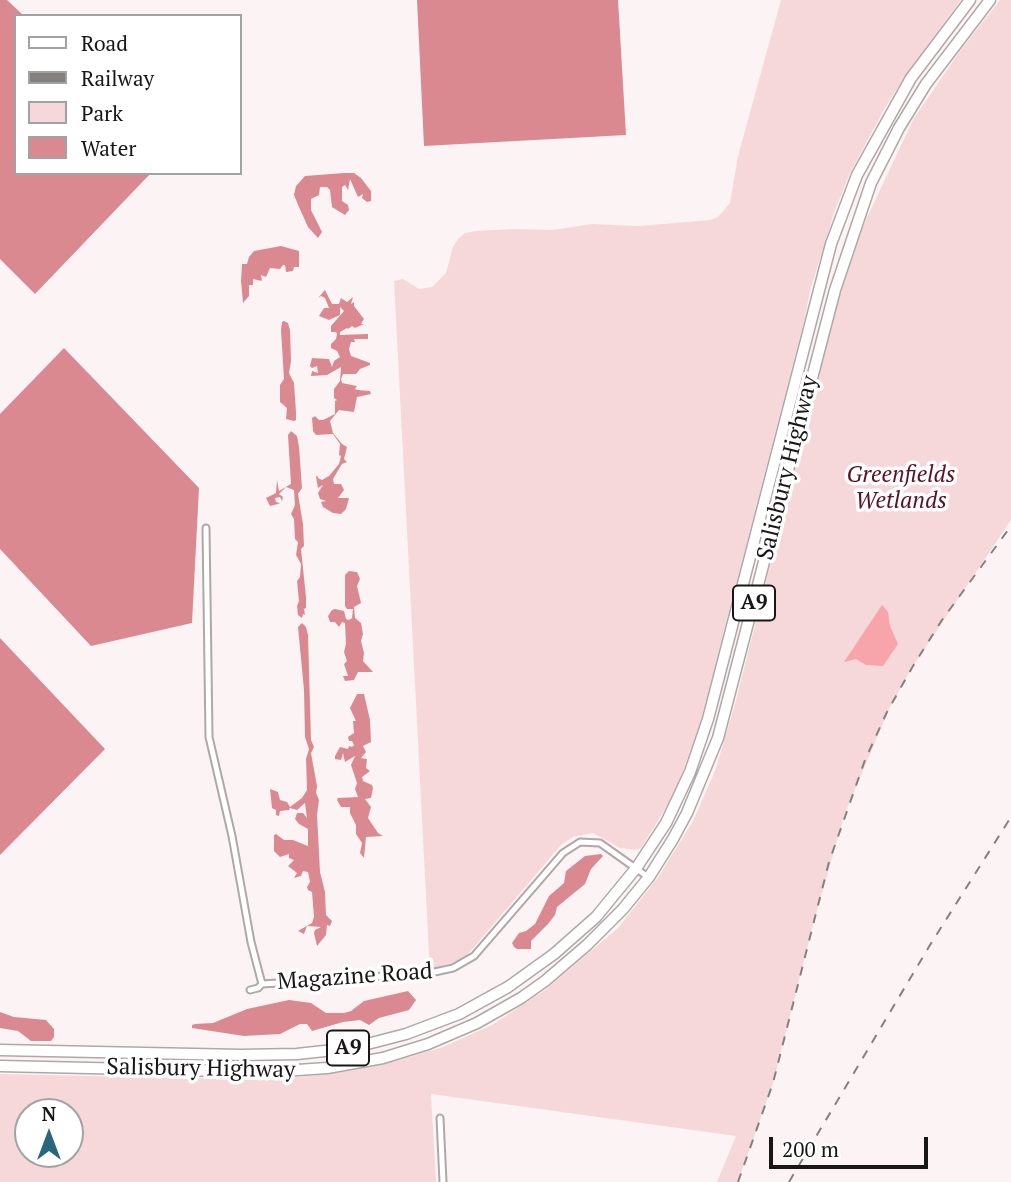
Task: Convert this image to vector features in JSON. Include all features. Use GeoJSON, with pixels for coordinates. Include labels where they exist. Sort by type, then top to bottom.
{"type":"FeatureCollection","features":[{"type":"Feature","properties":{"kind":"highway","name":"Salisbury Highway"},"geometry":{"type":"LineString","coordinates":[[0,1050],[227,1055],[297,1054],[352,1048],[406,1034],[459,1014],[530,973],[596,917],[636,869],[666,823],[690,772],[708,719],[831,244],[856,175],[911,78],[970,0]]}},
{"type":"Feature","properties":{"kind":"highway","name":"Salisbury Highway"},"geometry":{"type":"LineString","coordinates":[[0,1066],[268,1072],[327,1068],[383,1058],[477,1023],[521,998],[587,945],[623,909],[649,877],[687,813],[718,738],[835,290],[860,211],[899,128],[951,50],[990,0]]}},
{"type":"Feature","properties":{"kind":"street"},"geometry":{"type":"LineString","coordinates":[[206,527],[209,737],[232,836],[251,943],[262,984]]}},
{"type":"Feature","properties":{"kind":"street","name":"Magazine Road"},"geometry":{"type":"LineString","coordinates":[[250,990],[262,984],[430,974],[453,968],[474,956],[563,853],[576,843],[600,843],[649,877]]}},
{"type":"Feature","properties":{"kind":"street"},"geometry":{"type":"LineString","coordinates":[[440,1118],[443,1182]]}},
{"type":"Feature","properties":{"kind":"green space"},"geometry":{"type":"Polygon","coordinates":[[[781,0],[961,0],[886,106],[850,173],[834,213],[810,291],[701,720],[677,788],[641,848],[620,848],[593,833],[573,837],[561,845],[463,960],[444,965],[430,973],[394,281],[403,279],[419,289],[432,287],[446,273],[453,247],[465,233],[515,229],[552,230],[592,224],[639,226],[718,217],[730,203],[738,156],[781,0]]]}},
{"type":"Feature","properties":{"kind":"green space","name":"Greenfields Wetlands"},"geometry":{"type":"Polygon","coordinates":[[[1000,0],[1011,0],[1011,520],[913,666],[890,707],[845,813],[814,921],[773,1083],[738,1182],[717,1182],[736,1136],[431,1094],[436,1182],[0,1182],[0,1074],[270,1080],[385,1064],[443,1047],[492,1025],[545,990],[618,928],[659,876],[693,821],[715,771],[735,704],[829,333],[855,243],[914,118],[960,51],[1000,0]]]}},
{"type":"Feature","properties":{"kind":"shaded area"},"geometry":{"type":"Polygon","coordinates":[[[882,605],[888,612],[890,626],[898,644],[883,666],[866,665],[856,659],[844,662],[882,605]]]}},
{"type":"Feature","properties":{"kind":"water"},"geometry":{"type":"Polygon","coordinates":[[[0,0],[7,0],[22,14],[14,14],[14,175],[149,175],[35,294],[0,259],[0,0]]]}},
{"type":"Feature","properties":{"kind":"water"},"geometry":{"type":"Polygon","coordinates":[[[417,0],[618,0],[626,135],[424,146],[417,0]]]}},
{"type":"Feature","properties":{"kind":"water"},"geometry":{"type":"Polygon","coordinates":[[[354,173],[361,178],[371,191],[371,201],[367,202],[362,198],[363,194],[358,197],[350,179],[348,190],[345,185],[342,187],[342,201],[348,205],[349,210],[345,215],[332,207],[330,190],[320,187],[319,195],[311,199],[311,210],[322,232],[318,238],[308,227],[299,207],[294,195],[296,186],[305,176],[354,173]]]}},
{"type":"Feature","properties":{"kind":"water"},"geometry":{"type":"Polygon","coordinates":[[[281,246],[299,251],[299,267],[286,272],[285,265],[280,269],[270,268],[266,277],[261,275],[262,281],[253,279],[253,285],[249,285],[249,296],[243,303],[242,264],[247,264],[254,251],[281,246]]]}},
{"type":"Feature","properties":{"kind":"water"},"geometry":{"type":"Polygon","coordinates":[[[325,290],[332,304],[339,304],[341,298],[347,302],[353,297],[351,304],[354,302],[364,319],[361,324],[364,324],[347,328],[340,332],[340,335],[368,334],[368,339],[354,339],[355,342],[351,342],[349,349],[351,356],[370,365],[356,374],[343,374],[341,379],[342,383],[357,386],[355,389],[370,391],[371,394],[357,397],[354,412],[339,410],[330,421],[333,433],[347,447],[344,459],[347,462],[342,464],[333,479],[334,484],[341,484],[344,490],[338,498],[349,498],[346,509],[341,514],[323,507],[321,502],[326,501],[320,499],[318,493],[323,485],[318,488],[316,477],[317,475],[322,480],[329,476],[339,464],[341,456],[340,444],[333,434],[316,435],[313,431],[312,418],[315,416],[323,420],[335,414],[337,400],[334,398],[334,389],[340,381],[341,367],[327,375],[311,376],[312,371],[318,373],[317,366],[310,366],[312,358],[329,359],[332,367],[334,361],[340,357],[337,351],[331,348],[337,334],[331,332],[331,326],[344,311],[340,307],[340,315],[329,320],[319,316],[324,308],[329,308],[325,298],[318,298],[325,290]]]}},
{"type":"Feature","properties":{"kind":"water"},"geometry":{"type":"Polygon","coordinates":[[[284,321],[288,323],[290,330],[289,373],[294,383],[294,421],[286,419],[287,408],[280,402],[280,385],[284,379],[281,330],[284,321]]]}},
{"type":"Feature","properties":{"kind":"water"},"geometry":{"type":"Polygon","coordinates":[[[64,348],[199,488],[192,623],[91,646],[0,549],[0,414],[64,348]]]}},
{"type":"Feature","properties":{"kind":"water"},"geometry":{"type":"Polygon","coordinates":[[[291,431],[297,436],[302,488],[298,494],[303,524],[304,546],[301,549],[306,608],[302,618],[298,615],[297,606],[297,581],[301,564],[296,555],[298,542],[295,539],[294,519],[291,514],[295,505],[294,490],[286,487],[279,494],[283,497],[282,501],[280,497],[275,498],[276,502],[280,503],[278,504],[270,506],[266,498],[276,493],[277,480],[279,491],[291,484],[288,435],[291,431]]]}},
{"type":"Feature","properties":{"kind":"water"},"geometry":{"type":"Polygon","coordinates":[[[349,571],[357,572],[360,579],[357,586],[361,603],[354,607],[355,618],[361,623],[363,661],[373,672],[358,672],[354,680],[345,681],[343,676],[348,676],[344,664],[347,661],[344,652],[345,623],[342,622],[339,627],[335,622],[330,622],[328,616],[335,609],[344,611],[346,619],[352,618],[353,609],[347,609],[345,606],[345,575],[349,571]]]}},
{"type":"Feature","properties":{"kind":"water"},"geometry":{"type":"Polygon","coordinates":[[[302,623],[308,635],[311,740],[314,747],[311,753],[319,800],[317,815],[320,872],[325,892],[326,915],[332,921],[330,926],[327,925],[326,935],[317,946],[314,933],[321,927],[307,926],[304,934],[298,931],[312,923],[314,917],[312,892],[307,887],[310,882],[308,872],[303,871],[301,876],[294,878],[297,873],[288,866],[294,860],[289,858],[289,854],[280,857],[274,851],[276,834],[284,840],[293,840],[308,846],[308,829],[295,819],[297,813],[303,813],[307,818],[305,803],[297,810],[290,808],[280,811],[279,816],[276,815],[276,810],[272,808],[270,789],[278,792],[280,800],[287,802],[290,807],[302,798],[307,790],[306,759],[309,749],[305,737],[298,627],[302,623]]]}},
{"type":"Feature","properties":{"kind":"water"},"geometry":{"type":"Polygon","coordinates":[[[0,638],[105,749],[0,855],[0,638]]]}},
{"type":"Feature","properties":{"kind":"water"},"geometry":{"type":"Polygon","coordinates":[[[357,694],[364,694],[370,720],[371,742],[363,746],[366,752],[361,758],[367,759],[366,768],[370,771],[362,777],[363,781],[373,788],[371,798],[365,799],[371,807],[368,818],[383,836],[366,837],[364,858],[360,853],[362,843],[356,834],[350,807],[341,807],[337,800],[358,797],[351,765],[355,756],[345,762],[343,753],[341,760],[335,759],[340,747],[348,749],[354,745],[348,737],[354,733],[353,721],[356,721],[350,708],[357,694]]]}},
{"type":"Feature","properties":{"kind":"water"},"geometry":{"type":"Polygon","coordinates":[[[585,856],[603,856],[591,869],[585,884],[557,907],[555,915],[531,941],[531,949],[514,947],[512,943],[519,933],[535,924],[549,896],[564,883],[566,871],[585,856]]]}},
{"type":"Feature","properties":{"kind":"water"},"geometry":{"type":"Polygon","coordinates":[[[408,991],[416,1000],[409,1010],[379,1018],[369,1025],[360,1020],[312,1031],[307,1024],[300,1024],[280,1034],[244,1036],[192,1028],[195,1024],[213,1023],[247,1009],[289,1000],[311,1003],[326,1013],[344,1013],[364,1001],[408,991]]]}},
{"type":"Feature","properties":{"kind":"water"},"geometry":{"type":"Polygon","coordinates":[[[0,1012],[14,1017],[46,1020],[54,1029],[54,1037],[51,1041],[31,1041],[18,1031],[0,1028],[0,1012]]]}},
{"type":"Feature","properties":{"kind":"railway"},"geometry":{"type":"LineString","coordinates":[[738,1182],[773,1083],[829,862],[865,760],[887,712],[913,666],[942,620],[1011,526]]}},
{"type":"Feature","properties":{"kind":"railway"},"geometry":{"type":"LineString","coordinates":[[789,1182],[930,945],[1011,817]]}}]}
